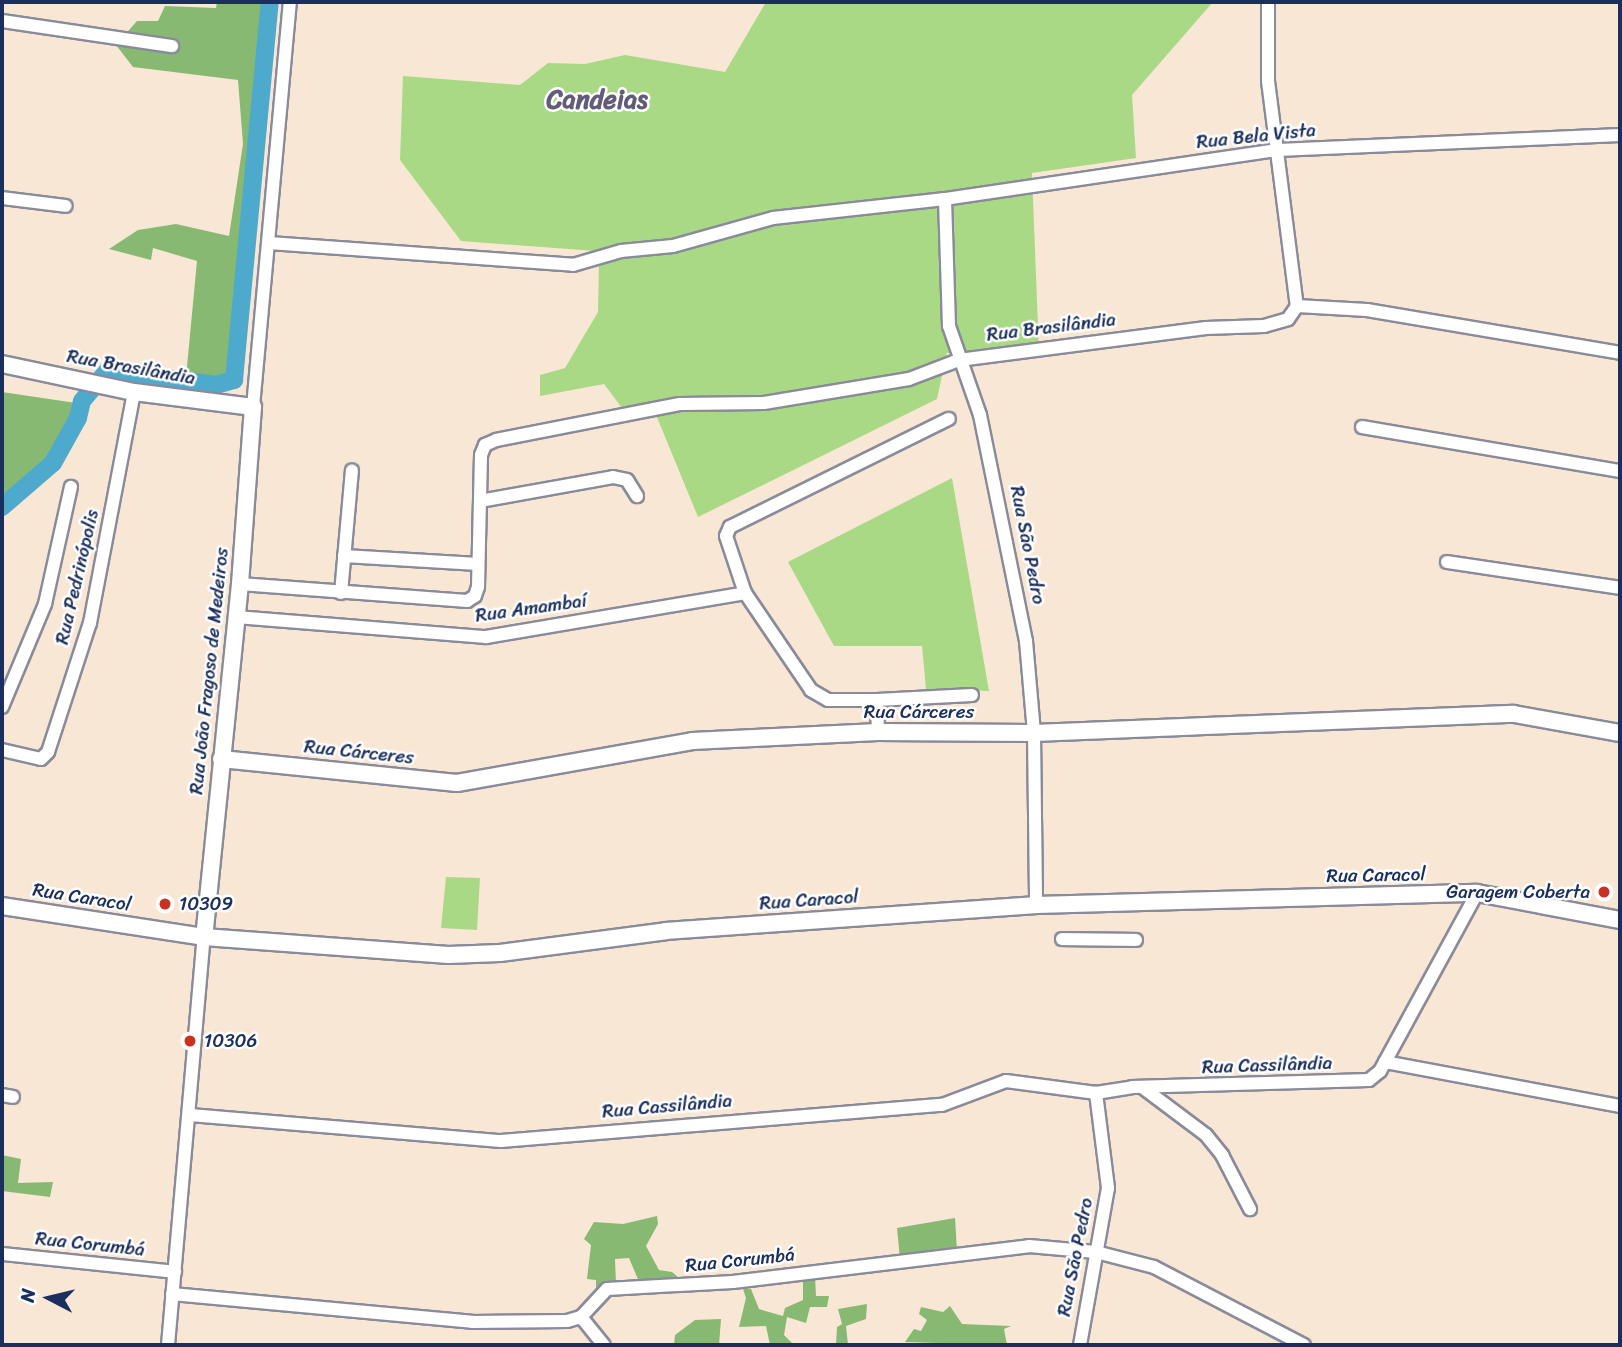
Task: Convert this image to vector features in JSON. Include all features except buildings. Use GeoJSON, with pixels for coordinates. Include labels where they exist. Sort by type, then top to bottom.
{"type":"FeatureCollection","features":[{"type":"Feature","properties":{"kind":"street","name":"Rua João Fragoso de Medeiros"},"geometry":{"type":"LineString","coordinates":[[167,1345],[221,759],[240,584],[290,2]]}},
{"type":"Feature","properties":{"kind":"street"},"geometry":{"type":"LineString","coordinates":[[1268,2],[1266,47],[1297,306],[1367,310],[1620,353]]}},
{"type":"Feature","properties":{"kind":"street"},"geometry":{"type":"LineString","coordinates":[[2,21],[172,46]]}},
{"type":"Feature","properties":{"kind":"street","name":"Rua Bela Vista"},"geometry":{"type":"LineString","coordinates":[[269,243],[573,265],[621,251],[673,246],[774,218],[898,202],[945,199],[1278,150],[1620,135]]}},
{"type":"Feature","properties":{"kind":"street"},"geometry":{"type":"LineString","coordinates":[[2,198],[66,206]]}},
{"type":"Feature","properties":{"kind":"street","name":"Rua São Pedro"},"geometry":{"type":"LineString","coordinates":[[945,199],[949,326],[980,415],[999,491],[1027,641],[1034,733],[1036,905]]}},
{"type":"Feature","properties":{"kind":"street","name":"Rua Brasilândia"},"geometry":{"type":"LineString","coordinates":[[480,501],[485,445],[680,404],[764,404],[909,379],[960,360],[1206,328],[1264,326],[1288,319],[1297,306]]}},
{"type":"Feature","properties":{"kind":"street","name":"Rua Brasilândia"},"geometry":{"type":"LineString","coordinates":[[2,364],[134,392],[254,407]]}},
{"type":"Feature","properties":{"kind":"street","name":"Rua Pedrinópolis"},"geometry":{"type":"LineString","coordinates":[[2,750],[37,759],[48,752],[90,624],[134,392]]}},
{"type":"Feature","properties":{"kind":"street"},"geometry":{"type":"LineString","coordinates":[[949,419],[736,524],[726,536],[727,546],[745,593],[811,690],[828,699],[877,700],[972,695]]}},
{"type":"Feature","properties":{"kind":"street"},"geometry":{"type":"LineString","coordinates":[[1362,427],[1620,471]]}},
{"type":"Feature","properties":{"kind":"street"},"geometry":{"type":"LineString","coordinates":[[341,593],[352,470]]}},
{"type":"Feature","properties":{"kind":"street"},"geometry":{"type":"LineString","coordinates":[[240,584],[467,601],[475,596],[480,501],[613,477],[627,480],[636,496]]}},
{"type":"Feature","properties":{"kind":"street"},"geometry":{"type":"LineString","coordinates":[[2,707],[45,604],[71,487]]}},
{"type":"Feature","properties":{"kind":"street"},"geometry":{"type":"LineString","coordinates":[[344,556],[478,564]]}},
{"type":"Feature","properties":{"kind":"street"},"geometry":{"type":"LineString","coordinates":[[1447,562],[1620,588]]}},
{"type":"Feature","properties":{"kind":"street","name":"Rua Amambaí"},"geometry":{"type":"LineString","coordinates":[[236,617],[486,637],[745,593]]}},
{"type":"Feature","properties":{"kind":"street"},"geometry":{"type":"LineString","coordinates":[[877,700],[878,732]]}},
{"type":"Feature","properties":{"kind":"street","name":"Rua Cárceres"},"geometry":{"type":"LineString","coordinates":[[221,759],[457,783],[692,741],[878,732],[1034,733],[1514,714],[1620,733]]}},
{"type":"Feature","properties":{"kind":"street","name":"Rua Caracol"},"geometry":{"type":"LineString","coordinates":[[2,906],[204,937],[448,955],[500,953],[666,931],[1036,905],[1477,893],[1620,920]]}},
{"type":"Feature","properties":{"kind":"street","name":"Rua Cassilândia"},"geometry":{"type":"LineString","coordinates":[[190,1115],[501,1141],[942,1105],[1006,1082],[1096,1093],[1142,1087],[1362,1081],[1375,1077],[1385,1062],[1477,893]]}},
{"type":"Feature","properties":{"kind":"street"},"geometry":{"type":"LineString","coordinates":[[1062,939],[1136,940]]}},
{"type":"Feature","properties":{"kind":"street"},"geometry":{"type":"LineString","coordinates":[[1385,1062],[1620,1106]]}},
{"type":"Feature","properties":{"kind":"street"},"geometry":{"type":"LineString","coordinates":[[1142,1087],[1206,1135],[1222,1155],[1250,1209]]}},
{"type":"Feature","properties":{"kind":"street","name":"Rua São Pedro"},"geometry":{"type":"LineString","coordinates":[[1080,1345],[1108,1188],[1096,1093]]}},
{"type":"Feature","properties":{"kind":"street","name":"Rua Corumbá"},"geometry":{"type":"LineString","coordinates":[[581,1317],[599,1294],[615,1288],[733,1282],[1010,1247],[1096,1252],[1154,1267],[1304,1345]]}},
{"type":"Feature","properties":{"kind":"street","name":"Rua Corumbá"},"geometry":{"type":"LineString","coordinates":[[2,1254],[174,1272]]}},
{"type":"Feature","properties":{"kind":"street"},"geometry":{"type":"LineString","coordinates":[[172,1294],[472,1322],[533,1323],[581,1317],[604,1345]]}},
{"type":"Feature","properties":{"kind":"green space"},"geometry":{"type":"Polygon","coordinates":[[[217,2],[271,2],[237,379],[216,385],[186,377],[197,261],[153,248],[151,260],[109,249],[138,230],[176,224],[229,236],[243,144],[238,80],[133,67],[116,45],[137,21],[158,21],[165,6],[216,8],[217,2]]]}},
{"type":"Feature","properties":{"kind":"green space"},"geometry":{"type":"Polygon","coordinates":[[[766,2],[1213,2],[1132,95],[1136,158],[1032,173],[1039,352],[947,353],[937,399],[698,517],[654,410],[625,412],[604,384],[540,396],[540,375],[565,368],[598,312],[599,261],[609,252],[461,241],[400,160],[403,76],[520,85],[548,63],[585,64],[625,55],[725,72],[766,2]]]}},
{"type":"Feature","properties":{"kind":"green space"},"geometry":{"type":"Polygon","coordinates":[[[2,392],[76,403],[64,445],[43,472],[2,507],[2,392]]]}},
{"type":"Feature","properties":{"kind":"green space"},"geometry":{"type":"Polygon","coordinates":[[[952,478],[989,691],[926,689],[922,646],[834,646],[788,562],[952,478]]]}},
{"type":"Feature","properties":{"kind":"green space"},"geometry":{"type":"Polygon","coordinates":[[[446,877],[480,878],[477,930],[441,928],[446,877]]]}},
{"type":"Feature","properties":{"kind":"green space"},"geometry":{"type":"Polygon","coordinates":[[[2,1155],[21,1159],[18,1183],[53,1182],[50,1197],[2,1191],[2,1155]]]}},
{"type":"Feature","properties":{"kind":"green space"},"geometry":{"type":"Polygon","coordinates":[[[657,1216],[658,1224],[646,1246],[659,1270],[672,1272],[685,1283],[640,1284],[629,1258],[615,1259],[616,1284],[596,1288],[596,1280],[587,1279],[591,1245],[584,1239],[594,1222],[623,1224],[657,1216]]]}},
{"type":"Feature","properties":{"kind":"green space"},"geometry":{"type":"Polygon","coordinates":[[[955,1218],[957,1251],[900,1259],[897,1228],[955,1218]]]}},
{"type":"Feature","properties":{"kind":"green space"},"geometry":{"type":"Polygon","coordinates":[[[815,1276],[816,1296],[829,1296],[827,1307],[810,1307],[806,1323],[787,1317],[784,1335],[794,1345],[770,1345],[766,1326],[739,1327],[746,1298],[743,1289],[751,1289],[759,1309],[783,1316],[785,1308],[803,1300],[803,1277],[815,1276]]]}},
{"type":"Feature","properties":{"kind":"green space"},"geometry":{"type":"Polygon","coordinates":[[[867,1304],[866,1319],[846,1326],[848,1345],[836,1345],[837,1327],[842,1324],[838,1309],[867,1304]]]}},
{"type":"Feature","properties":{"kind":"green space"},"geometry":{"type":"Polygon","coordinates":[[[950,1306],[962,1324],[1011,1326],[1004,1329],[1007,1345],[905,1342],[914,1329],[921,1331],[927,1320],[919,1314],[921,1307],[943,1312],[950,1306]]]}},
{"type":"Feature","properties":{"kind":"green space"},"geometry":{"type":"Polygon","coordinates":[[[721,1319],[719,1345],[674,1345],[675,1335],[695,1320],[721,1319]]]}},
{"type":"Feature","properties":{"kind":"waterway"},"geometry":{"type":"LineString","coordinates":[[2,507],[53,463],[78,418],[82,401],[108,370],[216,385],[234,380],[270,2]]}},
{"type":"Feature","properties":{"kind":"place","name":"Garagem Coberta"},"geometry":{"type":"Point","coordinates":[1604,892]}},
{"type":"Feature","properties":{"kind":"place","name":"10309"},"geometry":{"type":"Point","coordinates":[165,904]}},
{"type":"Feature","properties":{"kind":"place","name":"10306"},"geometry":{"type":"Point","coordinates":[190,1041]}},
{"type":"Feature","properties":{"kind":"district","name":"Candeias"},"geometry":{"type":"Point","coordinates":[597,100]}}]}
